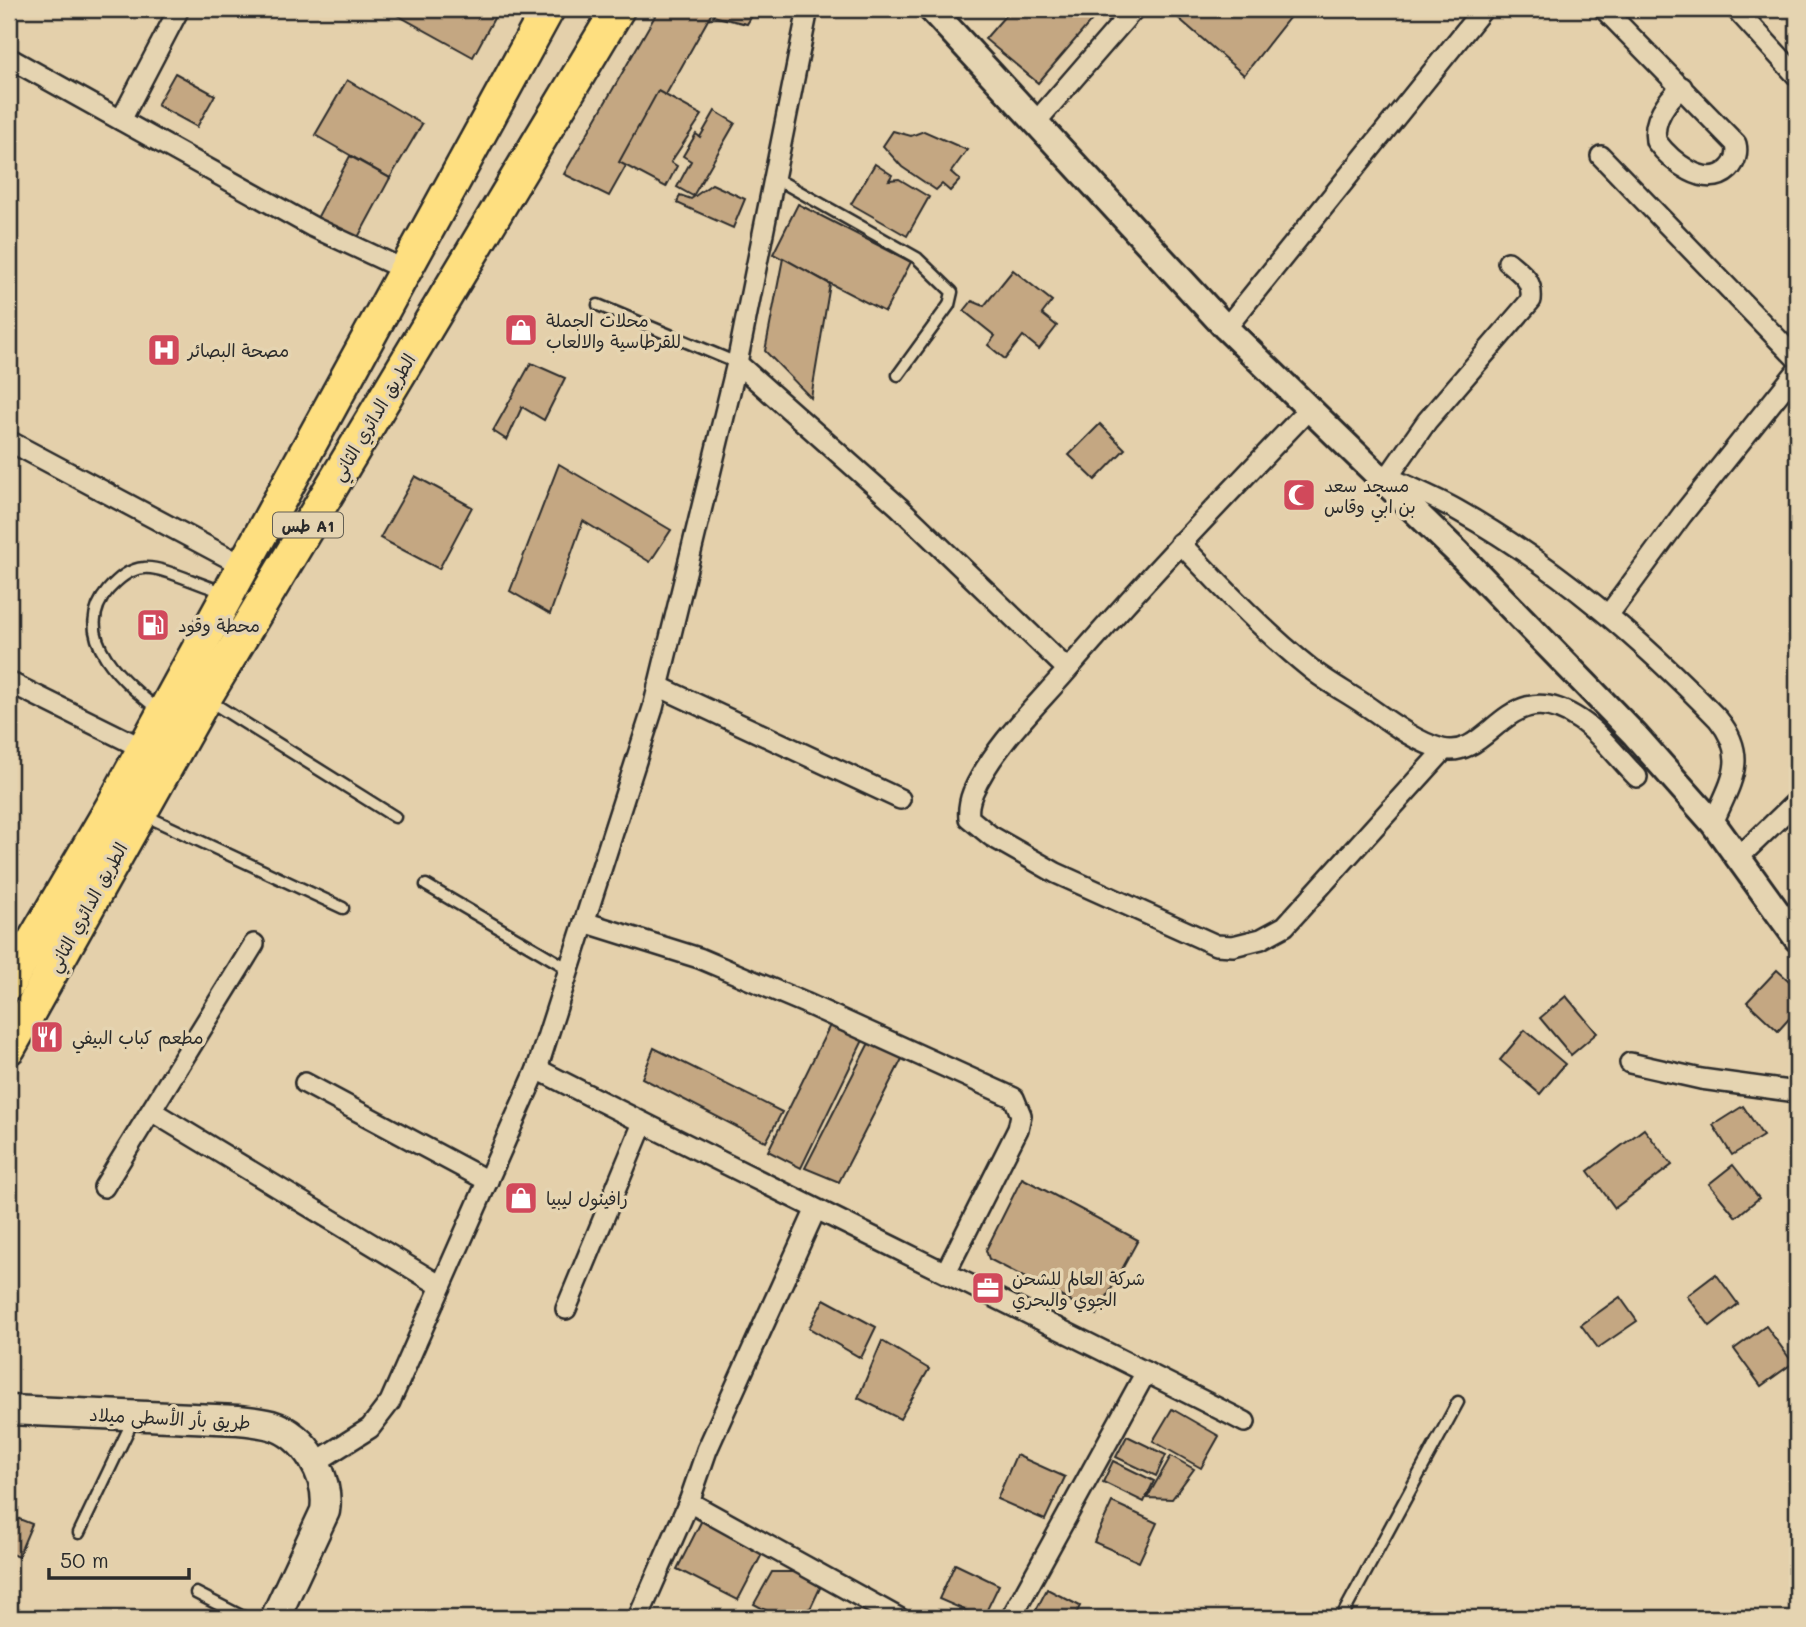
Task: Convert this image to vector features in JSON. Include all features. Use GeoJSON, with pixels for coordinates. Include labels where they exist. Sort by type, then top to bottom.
{"type":"FeatureCollection","features":[{"type":"Feature","properties":{"kind":"highway","name":"الطريق الدائري الثاني"},"geometry":{"type":"LineString","coordinates":[[9,982],[237,580],[548,9]]}},
{"type":"Feature","properties":{"kind":"highway"},"geometry":{"type":"LineString","coordinates":[[295,548],[317,496],[391,366],[602,9]]}},
{"type":"Feature","properties":{"kind":"highway","name":"الطريق الدائري الثاني"},"geometry":{"type":"LineString","coordinates":[[9,1048],[205,698],[618,9]]}},
{"type":"Feature","properties":{"kind":"main road","name":"طريق بأر الأسطى ميلاد"},"geometry":{"type":"LineString","coordinates":[[9,1410],[136,1414],[238,1420],[274,1425],[296,1441],[316,1462]]}},
{"type":"Feature","properties":{"kind":"main road"},"geometry":{"type":"LineString","coordinates":[[275,1618],[325,1511],[324,1481],[316,1462]]}},
{"type":"Feature","properties":{"kind":"street"},"geometry":{"type":"LineString","coordinates":[[121,120],[179,9]]}},
{"type":"Feature","properties":{"kind":"street"},"geometry":{"type":"LineString","coordinates":[[316,1462],[370,1428],[381,1415],[537,1069],[658,686],[737,363],[808,9]]}},
{"type":"Feature","properties":{"kind":"street"},"geometry":{"type":"LineString","coordinates":[[931,9],[1226,328],[1551,646],[1713,823],[1797,939]]}},
{"type":"Feature","properties":{"kind":"street"},"geometry":{"type":"LineString","coordinates":[[1035,123],[1133,9]]}},
{"type":"Feature","properties":{"kind":"street"},"geometry":{"type":"LineString","coordinates":[[1226,328],[1483,9]]}},
{"type":"Feature","properties":{"kind":"street"},"geometry":{"type":"LineString","coordinates":[[1604,9],[1682,87],[1736,144],[1736,158],[1732,167],[1714,177],[1694,174],[1656,141],[1658,118],[1682,87]]}},
{"type":"Feature","properties":{"kind":"street"},"geometry":{"type":"LineString","coordinates":[[1735,9],[1797,76]]}},
{"type":"Feature","properties":{"kind":"street"},"geometry":{"type":"LineString","coordinates":[[9,58],[313,227],[405,270]]}},
{"type":"Feature","properties":{"kind":"street"},"geometry":{"type":"LineString","coordinates":[[1601,156],[1797,359]]}},
{"type":"Feature","properties":{"kind":"street"},"geometry":{"type":"LineString","coordinates":[[1388,477],[1427,421],[1531,300],[1532,288],[1528,279],[1508,262]]}},
{"type":"Feature","properties":{"kind":"street"},"geometry":{"type":"LineString","coordinates":[[737,363],[899,507],[1067,669]]}},
{"type":"Feature","properties":{"kind":"street"},"geometry":{"type":"LineString","coordinates":[[1609,614],[1682,515],[1797,370]]}},
{"type":"Feature","properties":{"kind":"street"},"geometry":{"type":"LineString","coordinates":[[1308,410],[1180,543],[1067,669],[997,754],[974,790],[967,806],[969,818],[991,836],[1056,873],[1216,945],[1233,946],[1261,939],[1285,926],[1444,750]]}},
{"type":"Feature","properties":{"kind":"street"},"geometry":{"type":"LineString","coordinates":[[9,441],[237,580]]}},
{"type":"Feature","properties":{"kind":"street"},"geometry":{"type":"LineString","coordinates":[[1364,465],[1425,493],[1479,523],[1609,614],[1694,695],[1732,737],[1736,751],[1734,772],[1713,823]]}},
{"type":"Feature","properties":{"kind":"street"},"geometry":{"type":"LineString","coordinates":[[1180,543],[1252,618],[1311,669],[1388,721],[1444,750],[1453,751],[1468,746],[1517,709],[1533,706],[1563,712],[1581,720],[1637,777]]}},
{"type":"Feature","properties":{"kind":"street"},"geometry":{"type":"LineString","coordinates":[[9,682],[142,748]]}},
{"type":"Feature","properties":{"kind":"street"},"geometry":{"type":"LineString","coordinates":[[658,686],[900,799]]}},
{"type":"Feature","properties":{"kind":"street"},"geometry":{"type":"LineString","coordinates":[[1738,858],[1797,801]]}},
{"type":"Feature","properties":{"kind":"street"},"geometry":{"type":"LineString","coordinates":[[583,922],[699,958],[1014,1098],[1021,1115],[1018,1129],[946,1272]]}},
{"type":"Feature","properties":{"kind":"street"},"geometry":{"type":"LineString","coordinates":[[104,1187],[153,1112],[254,944]]}},
{"type":"Feature","properties":{"kind":"street"},"geometry":{"type":"LineString","coordinates":[[1630,1063],[1701,1079],[1797,1092]]}},
{"type":"Feature","properties":{"kind":"street"},"geometry":{"type":"LineString","coordinates":[[537,1069],[815,1211],[946,1272],[1245,1422]]}},
{"type":"Feature","properties":{"kind":"street"},"geometry":{"type":"LineString","coordinates":[[305,1083],[488,1181]]}},
{"type":"Feature","properties":{"kind":"street"},"geometry":{"type":"LineString","coordinates":[[153,1112],[441,1286]]}},
{"type":"Feature","properties":{"kind":"street"},"geometry":{"type":"LineString","coordinates":[[566,1309],[643,1123]]}},
{"type":"Feature","properties":{"kind":"street"},"geometry":{"type":"LineString","coordinates":[[638,1618],[689,1502],[707,1450],[815,1211]]}},
{"type":"Feature","properties":{"kind":"street"},"geometry":{"type":"LineString","coordinates":[[1011,1618],[1146,1372]]}},
{"type":"Feature","properties":{"kind":"street"},"geometry":{"type":"LineString","coordinates":[[689,1502],[899,1618]]}},
{"type":"Feature","properties":{"kind":"lane"},"geometry":{"type":"LineString","coordinates":[[775,178],[917,258],[952,292],[949,305],[898,375]]}},
{"type":"Feature","properties":{"kind":"lane"},"geometry":{"type":"LineString","coordinates":[[598,305],[737,363]]}},
{"type":"Feature","properties":{"kind":"lane"},"geometry":{"type":"LineString","coordinates":[[162,712],[129,686],[96,640],[97,614],[105,594],[123,575],[147,567],[237,580]]}},
{"type":"Feature","properties":{"kind":"lane"},"geometry":{"type":"LineString","coordinates":[[205,698],[395,817]]}},
{"type":"Feature","properties":{"kind":"lane"},"geometry":{"type":"LineString","coordinates":[[140,813],[343,908]]}},
{"type":"Feature","properties":{"kind":"lane"},"geometry":{"type":"LineString","coordinates":[[426,885],[569,969]]}},
{"type":"Feature","properties":{"kind":"lane"},"geometry":{"type":"LineString","coordinates":[[1342,1618],[1458,1402]]}},
{"type":"Feature","properties":{"kind":"lane"},"geometry":{"type":"LineString","coordinates":[[79,1533],[136,1414]]}},
{"type":"Feature","properties":{"kind":"lane"},"geometry":{"type":"LineString","coordinates":[[196,1593],[245,1618]]}},
{"type":"Feature","properties":{"kind":"building"},"geometry":{"type":"Polygon","coordinates":[[[499,9],[473,57],[390,11],[499,9]]]}},
{"type":"Feature","properties":{"kind":"building"},"geometry":{"type":"Polygon","coordinates":[[[659,9],[714,9],[609,196],[564,174],[659,9]]]}},
{"type":"Feature","properties":{"kind":"building"},"geometry":{"type":"Polygon","coordinates":[[[717,9],[756,9],[747,24],[713,16],[717,9]]]}},
{"type":"Feature","properties":{"kind":"building"},"geometry":{"type":"Polygon","coordinates":[[[1011,9],[1080,9],[1093,19],[1038,83],[985,39],[1011,9]]]}},
{"type":"Feature","properties":{"kind":"building"},"geometry":{"type":"Polygon","coordinates":[[[1168,9],[1296,9],[1244,75],[1168,9]]]}},
{"type":"Feature","properties":{"kind":"building"},"geometry":{"type":"Polygon","coordinates":[[[175,73],[215,95],[197,127],[157,105],[175,73]]]}},
{"type":"Feature","properties":{"kind":"building"},"geometry":{"type":"Polygon","coordinates":[[[347,80],[422,124],[390,178],[315,135],[347,80]]]}},
{"type":"Feature","properties":{"kind":"building"},"geometry":{"type":"Polygon","coordinates":[[[658,91],[702,115],[671,162],[677,166],[666,187],[619,162],[658,91]]]}},
{"type":"Feature","properties":{"kind":"building"},"geometry":{"type":"Polygon","coordinates":[[[715,111],[735,123],[693,196],[677,187],[691,161],[683,156],[696,134],[700,137],[715,111]]]}},
{"type":"Feature","properties":{"kind":"building"},"geometry":{"type":"Polygon","coordinates":[[[893,131],[911,136],[924,131],[967,150],[951,172],[960,180],[950,191],[942,184],[936,190],[902,167],[883,146],[893,131]]]}},
{"type":"Feature","properties":{"kind":"building"},"geometry":{"type":"Polygon","coordinates":[[[350,156],[390,178],[355,243],[315,222],[350,156]]]}},
{"type":"Feature","properties":{"kind":"building"},"geometry":{"type":"Polygon","coordinates":[[[875,164],[892,175],[889,180],[899,179],[929,197],[907,236],[851,204],[875,164]]]}},
{"type":"Feature","properties":{"kind":"building"},"geometry":{"type":"Polygon","coordinates":[[[712,184],[745,199],[733,228],[677,203],[680,195],[691,199],[712,184]]]}},
{"type":"Feature","properties":{"kind":"building"},"geometry":{"type":"Polygon","coordinates":[[[798,204],[911,262],[885,312],[773,254],[798,204]]]}},
{"type":"Feature","properties":{"kind":"building"},"geometry":{"type":"Polygon","coordinates":[[[783,258],[830,284],[811,398],[765,351],[783,258]]]}},
{"type":"Feature","properties":{"kind":"building"},"geometry":{"type":"Polygon","coordinates":[[[1013,270],[1052,301],[1042,314],[1057,326],[1039,349],[1023,336],[1005,359],[988,345],[995,336],[964,311],[972,301],[984,306],[1013,270]]]}},
{"type":"Feature","properties":{"kind":"building"},"geometry":{"type":"Polygon","coordinates":[[[531,363],[565,378],[544,420],[522,407],[507,440],[493,431],[531,363]]]}},
{"type":"Feature","properties":{"kind":"building"},"geometry":{"type":"Polygon","coordinates":[[[1100,424],[1125,449],[1095,480],[1069,455],[1100,424]]]}},
{"type":"Feature","properties":{"kind":"building"},"geometry":{"type":"Polygon","coordinates":[[[559,464],[671,530],[650,562],[583,521],[550,614],[510,591],[559,464]]]}},
{"type":"Feature","properties":{"kind":"building"},"geometry":{"type":"Polygon","coordinates":[[[415,476],[472,507],[439,569],[380,538],[415,476]]]}},
{"type":"Feature","properties":{"kind":"building"},"geometry":{"type":"Polygon","coordinates":[[[1777,970],[1797,988],[1797,1010],[1778,1031],[1747,1002],[1777,970]]]}},
{"type":"Feature","properties":{"kind":"building"},"geometry":{"type":"Polygon","coordinates":[[[1566,996],[1597,1033],[1571,1055],[1540,1018],[1566,996]]]}},
{"type":"Feature","properties":{"kind":"building"},"geometry":{"type":"Polygon","coordinates":[[[833,1019],[866,1034],[801,1168],[768,1151],[833,1019]]]}},
{"type":"Feature","properties":{"kind":"building"},"geometry":{"type":"Polygon","coordinates":[[[1525,1030],[1565,1064],[1540,1094],[1500,1060],[1525,1030]]]}},
{"type":"Feature","properties":{"kind":"building"},"geometry":{"type":"Polygon","coordinates":[[[873,1035],[904,1055],[839,1182],[805,1168],[873,1035]]]}},
{"type":"Feature","properties":{"kind":"building"},"geometry":{"type":"Polygon","coordinates":[[[654,1048],[782,1112],[766,1142],[642,1078],[654,1048]]]}},
{"type":"Feature","properties":{"kind":"building"},"geometry":{"type":"Polygon","coordinates":[[[1743,1106],[1763,1136],[1732,1155],[1713,1125],[1743,1106]]]}},
{"type":"Feature","properties":{"kind":"building"},"geometry":{"type":"Polygon","coordinates":[[[1644,1129],[1672,1165],[1615,1208],[1588,1171],[1644,1129]]]}},
{"type":"Feature","properties":{"kind":"building"},"geometry":{"type":"Polygon","coordinates":[[[1733,1165],[1759,1198],[1736,1217],[1709,1184],[1733,1165]]]}},
{"type":"Feature","properties":{"kind":"building"},"geometry":{"type":"Polygon","coordinates":[[[1022,1178],[1138,1240],[1097,1315],[989,1259],[986,1250],[1022,1178]]]}},
{"type":"Feature","properties":{"kind":"building"},"geometry":{"type":"Polygon","coordinates":[[[1716,1274],[1738,1304],[1710,1326],[1687,1296],[1716,1274]]]}},
{"type":"Feature","properties":{"kind":"building"},"geometry":{"type":"Polygon","coordinates":[[[1620,1297],[1637,1321],[1598,1348],[1581,1325],[1620,1297]]]}},
{"type":"Feature","properties":{"kind":"building"},"geometry":{"type":"Polygon","coordinates":[[[824,1299],[876,1327],[861,1358],[809,1328],[824,1299]]]}},
{"type":"Feature","properties":{"kind":"building"},"geometry":{"type":"Polygon","coordinates":[[[1766,1326],[1793,1363],[1761,1386],[1734,1349],[1766,1326]]]}},
{"type":"Feature","properties":{"kind":"building"},"geometry":{"type":"Polygon","coordinates":[[[882,1341],[929,1369],[900,1419],[858,1398],[882,1341]]]}},
{"type":"Feature","properties":{"kind":"building"},"geometry":{"type":"Polygon","coordinates":[[[1172,1409],[1219,1436],[1201,1468],[1153,1441],[1172,1409]]]}},
{"type":"Feature","properties":{"kind":"building"},"geometry":{"type":"Polygon","coordinates":[[[1127,1436],[1166,1455],[1156,1476],[1116,1457],[1127,1436]]]}},
{"type":"Feature","properties":{"kind":"building"},"geometry":{"type":"Polygon","coordinates":[[[1016,1455],[1065,1477],[1045,1520],[997,1499],[1016,1455]]]}},
{"type":"Feature","properties":{"kind":"building"},"geometry":{"type":"Polygon","coordinates":[[[1171,1456],[1194,1469],[1172,1499],[1147,1498],[1171,1456]]]}},
{"type":"Feature","properties":{"kind":"building"},"geometry":{"type":"Polygon","coordinates":[[[1113,1461],[1154,1481],[1144,1502],[1103,1482],[1113,1461]]]}},
{"type":"Feature","properties":{"kind":"building"},"geometry":{"type":"Polygon","coordinates":[[[1112,1502],[1157,1523],[1139,1562],[1094,1542],[1112,1502]]]}},
{"type":"Feature","properties":{"kind":"building"},"geometry":{"type":"Polygon","coordinates":[[[9,1515],[32,1524],[18,1557],[9,1553],[9,1515]]]}},
{"type":"Feature","properties":{"kind":"building"},"geometry":{"type":"Polygon","coordinates":[[[703,1518],[762,1554],[738,1600],[677,1569],[703,1518]]]}},
{"type":"Feature","properties":{"kind":"building"},"geometry":{"type":"Polygon","coordinates":[[[955,1564],[999,1585],[983,1618],[939,1599],[955,1564]]]}},
{"type":"Feature","properties":{"kind":"building"},"geometry":{"type":"Polygon","coordinates":[[[772,1572],[805,1572],[820,1588],[811,1607],[792,1618],[780,1618],[754,1604],[772,1572]]]}},
{"type":"Feature","properties":{"kind":"building"},"geometry":{"type":"Polygon","coordinates":[[[1047,1589],[1080,1606],[1074,1618],[1032,1618],[1047,1589]]]}},
{"type":"Feature","properties":{"kind":"place","name":"محلات الجملة للقرطاسية والالعاب"},"geometry":{"type":"Point","coordinates":[521,330]}},
{"type":"Feature","properties":{"kind":"place","name":"مصحة البصائر"},"geometry":{"type":"Point","coordinates":[164,350]}},
{"type":"Feature","properties":{"kind":"place","name":"مسجد سعد بن ابي وقاس"},"geometry":{"type":"Point","coordinates":[1299,495]}},
{"type":"Feature","properties":{"kind":"place","name":"محطة وقود"},"geometry":{"type":"Point","coordinates":[153,625]}},
{"type":"Feature","properties":{"kind":"place","name":"مطعم كباب البيفي"},"geometry":{"type":"Point","coordinates":[47,1037]}},
{"type":"Feature","properties":{"kind":"place","name":"رافينول ليبيا"},"geometry":{"type":"Point","coordinates":[521,1198]}},
{"type":"Feature","properties":{"kind":"place","name":"شركة العالم للشحن الجوي والبحري"},"geometry":{"type":"Point","coordinates":[988,1288]}}]}
